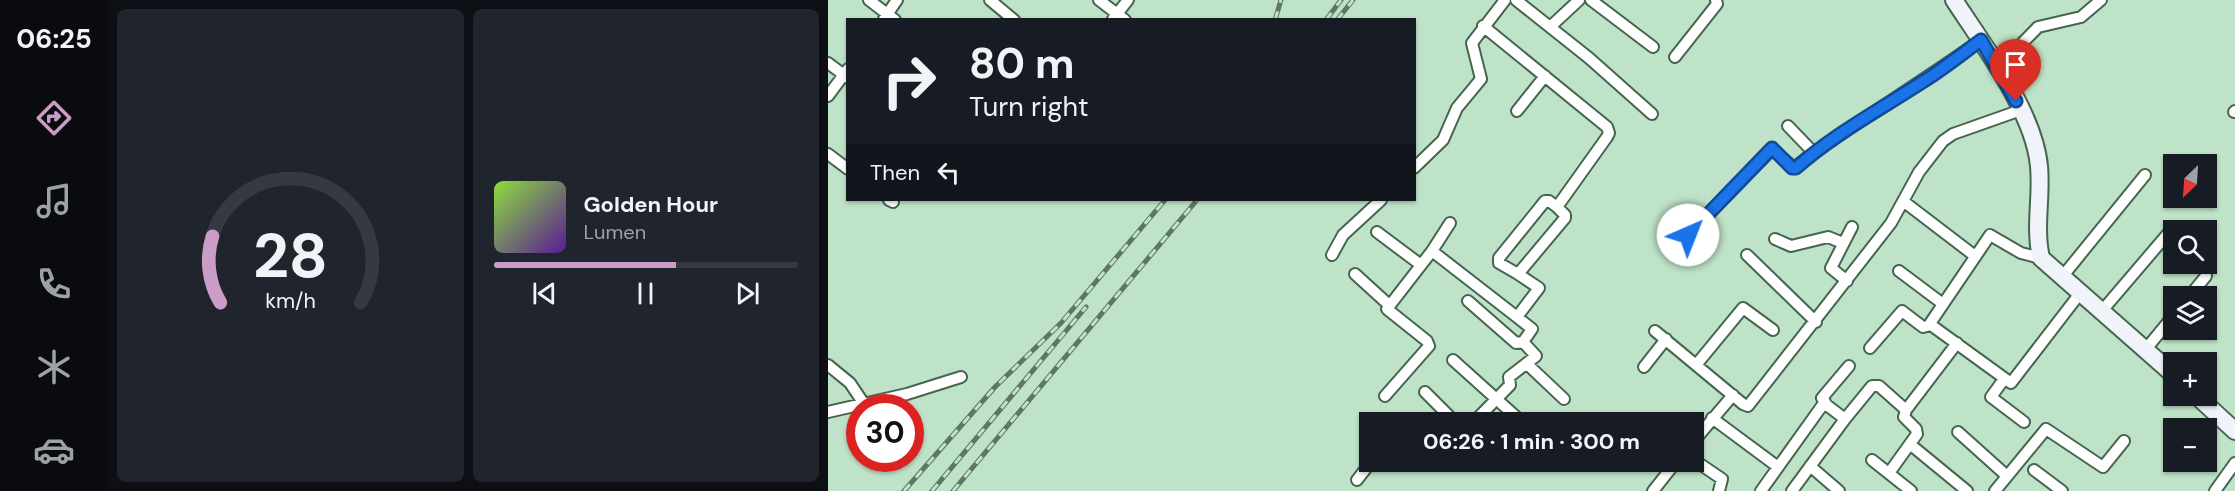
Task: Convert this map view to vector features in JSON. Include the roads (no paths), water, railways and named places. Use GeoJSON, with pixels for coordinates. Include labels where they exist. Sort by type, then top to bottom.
{"type":"FeatureCollection","features":[{"type":"Feature","properties":{"kind":"street"},"geometry":{"type":"LineString","coordinates":[[869,0],[889,18],[897,0]]}},
{"type":"Feature","properties":{"kind":"street"},"geometry":{"type":"LineString","coordinates":[[990,0],[1012,18]]}},
{"type":"Feature","properties":{"kind":"street"},"geometry":{"type":"LineString","coordinates":[[1099,0],[1118,18],[1128,0]]}},
{"type":"Feature","properties":{"kind":"street"},"geometry":{"type":"LineString","coordinates":[[1416,166],[1443,140],[1457,108],[1481,78],[1471,46],[1483,26],[1504,0]]}},
{"type":"Feature","properties":{"kind":"street"},"geometry":{"type":"LineString","coordinates":[[1516,0],[1624,87],[1652,114]]}},
{"type":"Feature","properties":{"kind":"street"},"geometry":{"type":"LineString","coordinates":[[1550,27],[1579,0]]}},
{"type":"Feature","properties":{"kind":"street"},"geometry":{"type":"LineString","coordinates":[[1592,0],[1653,47]]}},
{"type":"Feature","properties":{"kind":"street"},"geometry":{"type":"LineString","coordinates":[[1675,57],[1717,4],[1716,0]]}},
{"type":"Feature","properties":{"kind":"street"},"geometry":{"type":"LineString","coordinates":[[1954,0],[1991,56],[2031,132],[2039,165],[2038,244],[2041,258]]}},
{"type":"Feature","properties":{"kind":"street"},"geometry":{"type":"LineString","coordinates":[[1688,235],[1772,148],[1794,168],[1858,122],[1925,80],[1991,56],[2038,27],[2081,17],[2101,0]]}},
{"type":"Feature","properties":{"kind":"street"},"geometry":{"type":"LineString","coordinates":[[1483,26],[1607,127],[1609,133],[1557,207]]}},
{"type":"Feature","properties":{"kind":"street"},"geometry":{"type":"LineString","coordinates":[[828,63],[846,74],[828,96]]}},
{"type":"Feature","properties":{"kind":"street"},"geometry":{"type":"LineString","coordinates":[[1517,111],[1545,76]]}},
{"type":"Feature","properties":{"kind":"street"},"geometry":{"type":"LineString","coordinates":[[1655,331],[1748,406],[1848,281],[1891,223],[1919,172],[1948,137],[2020,110]]}},
{"type":"Feature","properties":{"kind":"street"},"geometry":{"type":"LineString","coordinates":[[1788,126],[1813,153]]}},
{"type":"Feature","properties":{"kind":"street"},"geometry":{"type":"LineString","coordinates":[[828,154],[846,168]]}},
{"type":"Feature","properties":{"kind":"street"},"geometry":{"type":"LineString","coordinates":[[2062,277],[2145,175]]}},
{"type":"Feature","properties":{"kind":"street"},"geometry":{"type":"LineString","coordinates":[[1517,316],[1539,288],[1499,263],[1499,258],[1548,200],[1565,215],[1565,218],[1518,274]]}},
{"type":"Feature","properties":{"kind":"street"},"geometry":{"type":"LineString","coordinates":[[1332,255],[1344,235],[1380,201]]}},
{"type":"Feature","properties":{"kind":"street"},"geometry":{"type":"LineString","coordinates":[[1903,201],[1975,256]]}},
{"type":"Feature","properties":{"kind":"street"},"geometry":{"type":"LineString","coordinates":[[1385,396],[1429,346],[1427,341],[1388,311],[1389,305],[1432,251],[1450,223]]}},
{"type":"Feature","properties":{"kind":"street"},"geometry":{"type":"LineString","coordinates":[[1848,281],[1831,268],[1852,227]]}},
{"type":"Feature","properties":{"kind":"street"},"geometry":{"type":"LineString","coordinates":[[1377,232],[1421,265]]}},
{"type":"Feature","properties":{"kind":"street"},"geometry":{"type":"LineString","coordinates":[[1870,348],[1901,311],[1924,328],[1929,325],[1990,235],[2021,253],[2041,258],[2163,365]]}},
{"type":"Feature","properties":{"kind":"street"},"geometry":{"type":"LineString","coordinates":[[1774,239],[1791,246],[1828,237],[1843,243]]}},
{"type":"Feature","properties":{"kind":"street"},"geometry":{"type":"LineString","coordinates":[[2101,312],[2163,239]]}},
{"type":"Feature","properties":{"kind":"street"},"geometry":{"type":"LineString","coordinates":[[1432,251],[1533,330],[1523,342],[1516,343],[1468,301]]}},
{"type":"Feature","properties":{"kind":"street"},"geometry":{"type":"LineString","coordinates":[[1747,255],[1816,322]]}},
{"type":"Feature","properties":{"kind":"street"},"geometry":{"type":"LineString","coordinates":[[1899,272],[1943,304]]}},
{"type":"Feature","properties":{"kind":"street"},"geometry":{"type":"LineString","coordinates":[[1355,274],[1389,305]]}},
{"type":"Feature","properties":{"kind":"street"},"geometry":{"type":"LineString","coordinates":[[2198,286],[2206,276]]}},
{"type":"Feature","properties":{"kind":"street"},"geometry":{"type":"LineString","coordinates":[[1929,325],[2008,382],[2013,381],[2081,292]]}},
{"type":"Feature","properties":{"kind":"street"},"geometry":{"type":"LineString","coordinates":[[1696,364],[1743,308],[1773,330]]}},
{"type":"Feature","properties":{"kind":"street"},"geometry":{"type":"LineString","coordinates":[[2146,349],[2163,328]]}},
{"type":"Feature","properties":{"kind":"street"},"geometry":{"type":"LineString","coordinates":[[1644,367],[1665,339]]}},
{"type":"Feature","properties":{"kind":"street"},"geometry":{"type":"LineString","coordinates":[[1484,412],[1510,384],[1508,377],[1527,364],[1536,354],[1523,342]]}},
{"type":"Feature","properties":{"kind":"street"},"geometry":{"type":"LineString","coordinates":[[1889,473],[1911,445],[1917,432],[1904,417],[1906,410],[1957,344]]}},
{"type":"Feature","properties":{"kind":"street"},"geometry":{"type":"LineString","coordinates":[[1453,360],[1511,412]]}},
{"type":"Feature","properties":{"kind":"street"},"geometry":{"type":"LineString","coordinates":[[1527,364],[1564,399]]}},
{"type":"Feature","properties":{"kind":"street"},"geometry":{"type":"LineString","coordinates":[[828,365],[850,383],[857,394]]}},
{"type":"Feature","properties":{"kind":"street"},"geometry":{"type":"LineString","coordinates":[[1845,419],[1822,398],[1849,366]]}},
{"type":"Feature","properties":{"kind":"street"},"geometry":{"type":"LineString","coordinates":[[906,394],[961,377]]}},
{"type":"Feature","properties":{"kind":"street"},"geometry":{"type":"LineString","coordinates":[[2004,379],[1991,397],[2024,422]]}},
{"type":"Feature","properties":{"kind":"street"},"geometry":{"type":"LineString","coordinates":[[1792,491],[1845,419],[1874,385],[1879,386],[1906,410]]}},
{"type":"Feature","properties":{"kind":"street"},"geometry":{"type":"LineString","coordinates":[[1425,392],[1445,412]]}},
{"type":"Feature","properties":{"kind":"street"},"geometry":{"type":"LineString","coordinates":[[1704,428],[1733,395]]}},
{"type":"Feature","properties":{"kind":"street"},"geometry":{"type":"LineString","coordinates":[[1761,491],[1825,402]]}},
{"type":"Feature","properties":{"kind":"street"},"geometry":{"type":"LineString","coordinates":[[2208,406],[2235,431]]}},
{"type":"Feature","properties":{"kind":"street"},"geometry":{"type":"LineString","coordinates":[[828,412],[846,408]]}},
{"type":"Feature","properties":{"kind":"street"},"geometry":{"type":"LineString","coordinates":[[1712,418],[1778,467]]}},
{"type":"Feature","properties":{"kind":"street"},"geometry":{"type":"LineString","coordinates":[[1995,491],[2046,429],[2103,467],[2124,441]]}},
{"type":"Feature","properties":{"kind":"street"},"geometry":{"type":"LineString","coordinates":[[1958,432],[2007,476]]}},
{"type":"Feature","properties":{"kind":"street"},"geometry":{"type":"LineString","coordinates":[[1911,445],[1967,491]]}},
{"type":"Feature","properties":{"kind":"street"},"geometry":{"type":"LineString","coordinates":[[1872,460],[1911,491]]}},
{"type":"Feature","properties":{"kind":"street"},"geometry":{"type":"LineString","coordinates":[[2216,491],[2235,463]]}},
{"type":"Feature","properties":{"kind":"street"},"geometry":{"type":"LineString","coordinates":[[1810,466],[1839,491]]}},
{"type":"Feature","properties":{"kind":"street"},"geometry":{"type":"LineString","coordinates":[[1704,467],[1722,479],[1719,491]]}},
{"type":"Feature","properties":{"kind":"street"},"geometry":{"type":"LineString","coordinates":[[2034,470],[2062,491]]}},
{"type":"Feature","properties":{"kind":"street"},"geometry":{"type":"LineString","coordinates":[[1357,480],[1363,472]]}},
{"type":"Feature","properties":{"kind":"street"},"geometry":{"type":"LineString","coordinates":[[1653,491],[1668,472]]}},
{"type":"Feature","properties":{"kind":"railway"},"geometry":{"type":"LineString","coordinates":[[1276,18],[1281,0]]}},
{"type":"Feature","properties":{"kind":"railway"},"geometry":{"type":"LineString","coordinates":[[1328,18],[1341,0]]}},
{"type":"Feature","properties":{"kind":"railway"},"geometry":{"type":"LineString","coordinates":[[1339,18],[1353,0]]}},
{"type":"Feature","properties":{"kind":"railway"},"geometry":{"type":"LineString","coordinates":[[904,491],[995,387],[1061,323],[1164,201]]}},
{"type":"Feature","properties":{"kind":"railway"},"geometry":{"type":"LineString","coordinates":[[953,491],[1196,201]]}},
{"type":"Feature","properties":{"kind":"railway"},"geometry":{"type":"LineString","coordinates":[[932,491],[1086,307]]}}]}
